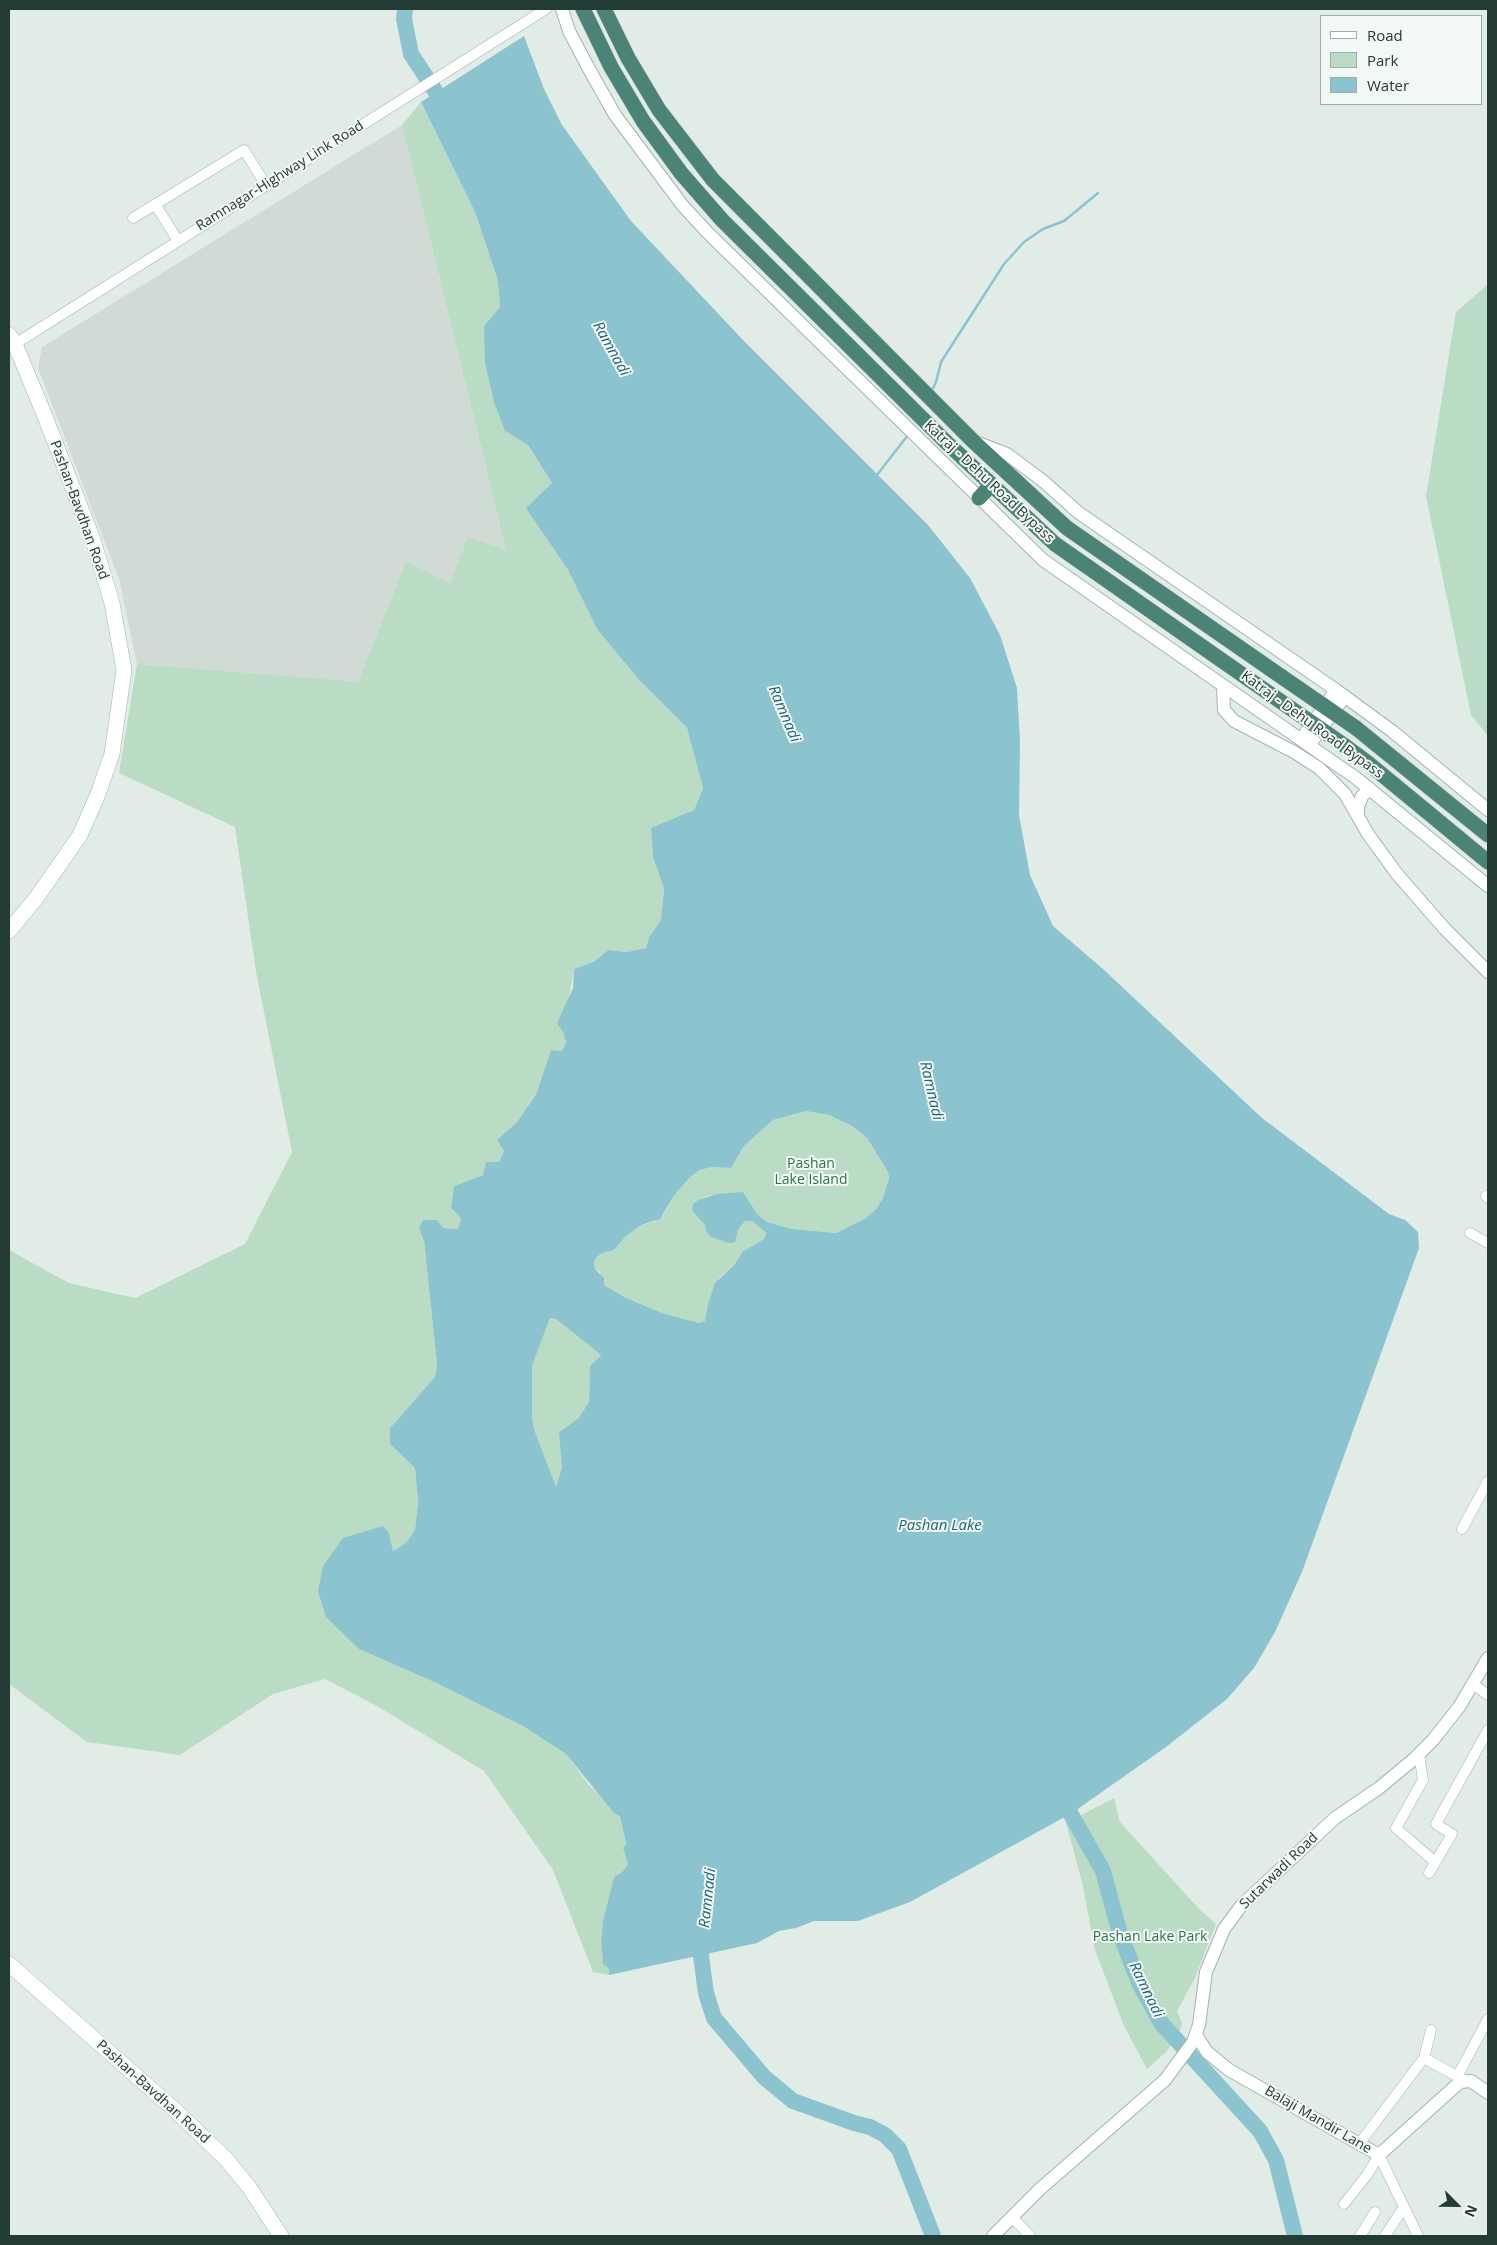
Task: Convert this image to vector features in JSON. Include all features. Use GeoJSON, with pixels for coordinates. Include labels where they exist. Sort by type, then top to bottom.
{"type":"FeatureCollection","features":[{"type":"Feature","properties":{"kind":"highway","name":"Katraj - Dehu Road Bypass"},"geometry":{"type":"LineString","coordinates":[[583,9],[611,67],[643,121],[697,193],[990,485],[1055,544],[1368,762],[1488,862]]}},
{"type":"Feature","properties":{"kind":"highway","name":"Katraj - Dehu Road Bypass"},"geometry":{"type":"LineString","coordinates":[[604,9],[628,58],[659,110],[713,180],[974,442],[1067,528],[1356,728],[1488,836]]}},
{"type":"Feature","properties":{"kind":"highway"},"geometry":{"type":"LineString","coordinates":[[979,498],[990,485]]}},
{"type":"Feature","properties":{"kind":"main road","name":"Pashan-Bavdhan Road"},"geometry":{"type":"LineString","coordinates":[[9,931],[37,897],[80,835],[98,794],[112,754],[124,670],[112,603],[92,537],[12,340]]}},
{"type":"Feature","properties":{"kind":"main road","name":"Pashan-Bavdhan Road"},"geometry":{"type":"LineString","coordinates":[[9,1964],[176,2111],[226,2159],[249,2187],[280,2236]]}},
{"type":"Feature","properties":{"kind":"street","name":"Ramnagar-Highway Link Road"},"geometry":{"type":"LineString","coordinates":[[12,340],[178,241],[546,9]]}},
{"type":"Feature","properties":{"kind":"street"},"geometry":{"type":"LineString","coordinates":[[562,9],[569,31],[588,69],[615,115],[683,206],[708,233],[1043,560],[1223,687],[1306,741],[1370,789],[1488,886]]}},
{"type":"Feature","properties":{"kind":"street"},"geometry":{"type":"LineString","coordinates":[[133,218],[244,150],[266,185]]}},
{"type":"Feature","properties":{"kind":"street"},"geometry":{"type":"LineString","coordinates":[[155,204],[178,241]]}},
{"type":"Feature","properties":{"kind":"street"},"geometry":{"type":"LineString","coordinates":[[974,442],[1007,454],[1095,524],[1392,731],[1488,810]]}},
{"type":"Feature","properties":{"kind":"street"},"geometry":{"type":"LineString","coordinates":[[1223,687],[1224,710],[1234,721],[1294,752],[1319,768],[1345,794],[1380,850],[1413,894],[1488,972]]}},
{"type":"Feature","properties":{"kind":"street"},"geometry":{"type":"LineString","coordinates":[[1306,741],[1340,693]]}},
{"type":"Feature","properties":{"kind":"street"},"geometry":{"type":"LineString","coordinates":[[1358,816],[1358,807],[1362,796],[1370,789]]}},
{"type":"Feature","properties":{"kind":"street"},"geometry":{"type":"LineString","coordinates":[[1470,1232],[1488,1243]]}},
{"type":"Feature","properties":{"kind":"street"},"geometry":{"type":"LineString","coordinates":[[1462,1529],[1488,1480]]}},
{"type":"Feature","properties":{"kind":"street","name":"Sutarwadi Road"},"geometry":{"type":"LineString","coordinates":[[993,2236],[1040,2189],[1165,2080],[1195,2038],[1206,1972],[1224,1929],[1241,1906],[1335,1818],[1379,1788],[1419,1754],[1459,1707],[1488,1658]]}},
{"type":"Feature","properties":{"kind":"street"},"geometry":{"type":"LineString","coordinates":[[1472,1684],[1488,1695]]}},
{"type":"Feature","properties":{"kind":"street"},"geometry":{"type":"LineString","coordinates":[[1429,1873],[1452,1834],[1436,1824],[1488,1730]]}},
{"type":"Feature","properties":{"kind":"street"},"geometry":{"type":"LineString","coordinates":[[1419,1754],[1423,1780],[1396,1828],[1435,1862]]}},
{"type":"Feature","properties":{"kind":"street"},"geometry":{"type":"LineString","coordinates":[[1461,2079],[1488,2019]]}},
{"type":"Feature","properties":{"kind":"street"},"geometry":{"type":"LineString","coordinates":[[1359,2144],[1424,2058],[1431,2030]]}},
{"type":"Feature","properties":{"kind":"street","name":"Balaji Mandir Lane"},"geometry":{"type":"LineString","coordinates":[[1195,2038],[1207,2052],[1229,2070],[1379,2155],[1461,2079]]}},
{"type":"Feature","properties":{"kind":"street"},"geometry":{"type":"LineString","coordinates":[[1424,2058],[1461,2079],[1475,2083],[1488,2093]]}},
{"type":"Feature","properties":{"kind":"street"},"geometry":{"type":"LineString","coordinates":[[1344,2204],[1367,2175],[1379,2155]]}},
{"type":"Feature","properties":{"kind":"street"},"geometry":{"type":"LineString","coordinates":[[1379,2155],[1418,2236]]}},
{"type":"Feature","properties":{"kind":"street"},"geometry":{"type":"LineString","coordinates":[[1385,2236],[1404,2207]]}},
{"type":"Feature","properties":{"kind":"street"},"geometry":{"type":"LineString","coordinates":[[1360,2236],[1375,2212]]}},
{"type":"Feature","properties":{"kind":"street"},"geometry":{"type":"LineString","coordinates":[[1012,2217],[1030,2236]]}},
{"type":"Feature","properties":{"kind":"shaded area"},"geometry":{"type":"Polygon","coordinates":[[[402,125],[506,551],[451,583],[406,563],[358,683],[137,664],[119,579],[38,368],[42,347],[402,125]]]}},
{"type":"Feature","properties":{"kind":"green space"},"geometry":{"type":"Polygon","coordinates":[[[421,102],[475,212],[498,281],[500,307],[484,326],[505,431],[528,445],[552,483],[527,508],[568,570],[597,629],[639,680],[687,728],[703,788],[694,810],[651,829],[653,857],[664,889],[661,920],[649,937],[646,948],[627,952],[608,950],[592,962],[574,969],[563,1032],[566,1042],[562,1051],[551,1050],[536,1093],[517,1122],[497,1140],[504,1151],[499,1162],[483,1175],[454,1186],[451,1208],[461,1218],[458,1229],[443,1228],[424,1241],[437,1364],[435,1377],[391,1427],[390,1444],[415,1468],[418,1502],[415,1530],[406,1543],[393,1551],[389,1533],[359,1649],[434,1682],[523,1726],[566,1754],[589,1785],[620,1815],[626,1845],[623,1848],[628,1864],[622,1872],[614,1877],[603,1921],[601,1940],[603,1964],[609,1969],[609,1975],[593,1972],[553,1870],[484,1771],[377,1706],[325,1679],[273,1694],[180,1755],[87,1742],[9,1684],[9,1250],[69,1283],[135,1298],[245,1244],[292,1152],[256,972],[235,827],[119,773],[137,664],[358,682],[406,562],[450,583],[468,537],[506,550],[402,125],[421,102]]]}},
{"type":"Feature","properties":{"kind":"green space"},"geometry":{"type":"Polygon","coordinates":[[[1488,284],[1488,736],[1471,715],[1426,496],[1456,312],[1488,284]]]}},
{"type":"Feature","properties":{"kind":"green space","name":"Pashan Lake Island"},"geometry":{"type":"Polygon","coordinates":[[[806,1111],[829,1115],[852,1126],[867,1138],[888,1172],[889,1178],[883,1198],[876,1209],[866,1218],[836,1233],[792,1229],[767,1222],[757,1214],[746,1199],[710,1195],[693,1204],[692,1211],[705,1225],[738,1230],[745,1221],[752,1221],[766,1233],[764,1239],[742,1252],[735,1264],[720,1277],[707,1308],[705,1321],[699,1323],[662,1313],[626,1298],[604,1285],[600,1272],[595,1269],[594,1262],[597,1257],[602,1253],[614,1250],[626,1236],[641,1225],[654,1222],[664,1214],[673,1197],[690,1177],[700,1170],[712,1167],[731,1168],[744,1146],[773,1120],[806,1111]]]}},
{"type":"Feature","properties":{"kind":"green space"},"geometry":{"type":"Polygon","coordinates":[[[550,1318],[556,1319],[601,1355],[590,1366],[589,1402],[578,1419],[568,1428],[562,1467],[556,1488],[534,1429],[532,1416],[532,1366],[550,1318]]]}},
{"type":"Feature","properties":{"kind":"green space","name":"Pashan Lake Park"},"geometry":{"type":"Polygon","coordinates":[[[1114,1798],[1120,1822],[1200,1910],[1216,1924],[1194,1980],[1177,2011],[1182,2023],[1179,2033],[1166,2052],[1147,2069],[1124,2026],[1095,1950],[1082,1882],[1066,1823],[1114,1798]]]}},
{"type":"Feature","properties":{"kind":"water","name":"Pashan Lake"},"geometry":{"type":"Polygon","coordinates":[[[524,36],[544,89],[562,125],[631,221],[743,340],[928,525],[970,578],[1000,635],[1017,688],[1020,742],[1019,815],[1030,875],[1053,926],[1103,969],[1262,1118],[1389,1214],[1405,1220],[1418,1232],[1419,1248],[1302,1572],[1275,1632],[1254,1668],[1227,1699],[1166,1747],[1072,1813],[910,1902],[858,1921],[814,1921],[796,1928],[779,1931],[757,1943],[609,1975],[609,1969],[603,1964],[601,1940],[603,1921],[614,1877],[622,1872],[628,1864],[623,1848],[626,1844],[620,1816],[614,1813],[566,1754],[523,1726],[434,1682],[359,1649],[326,1617],[318,1591],[323,1566],[343,1538],[383,1526],[389,1533],[393,1551],[406,1543],[415,1530],[418,1502],[415,1468],[390,1444],[390,1428],[435,1377],[437,1364],[424,1241],[419,1228],[423,1220],[437,1220],[443,1228],[458,1229],[461,1218],[451,1208],[454,1186],[483,1175],[486,1162],[499,1162],[504,1151],[497,1140],[517,1122],[536,1094],[551,1050],[562,1051],[566,1042],[563,1032],[557,1023],[573,988],[574,969],[593,962],[608,950],[627,952],[646,948],[649,937],[661,920],[664,889],[653,857],[651,828],[694,810],[703,788],[687,728],[639,680],[597,629],[568,570],[526,508],[552,483],[528,445],[505,431],[494,402],[485,363],[484,326],[500,307],[498,281],[475,212],[421,102],[524,36]],[[806,1111],[773,1120],[744,1146],[731,1168],[712,1167],[700,1170],[690,1177],[673,1197],[660,1219],[641,1225],[626,1236],[614,1250],[602,1253],[597,1257],[594,1262],[595,1269],[604,1278],[604,1285],[626,1298],[662,1313],[699,1323],[705,1321],[715,1283],[735,1264],[742,1252],[764,1239],[766,1233],[752,1221],[745,1221],[738,1230],[735,1242],[729,1243],[711,1237],[706,1231],[705,1225],[692,1211],[693,1204],[698,1200],[717,1194],[743,1192],[757,1214],[767,1222],[792,1229],[836,1233],[866,1218],[876,1209],[883,1198],[889,1178],[888,1172],[867,1138],[852,1126],[829,1115],[806,1111]],[[550,1318],[532,1366],[532,1416],[534,1429],[556,1487],[562,1467],[559,1432],[578,1419],[589,1402],[590,1366],[601,1355],[556,1319],[550,1318]]]}},
{"type":"Feature","properties":{"kind":"waterway","name":"Ramnadi"},"geometry":{"type":"LineString","coordinates":[[405,9],[404,19],[411,54],[447,109]]}},
{"type":"Feature","properties":{"kind":"waterway"},"geometry":{"type":"LineString","coordinates":[[932,390],[941,362],[1004,264],[1024,242],[1043,229],[1064,221],[1098,193]]}},
{"type":"Feature","properties":{"kind":"waterway"},"geometry":{"type":"LineString","coordinates":[[877,475],[908,435]]}},
{"type":"Feature","properties":{"kind":"waterway","name":"Ramnadi"},"geometry":{"type":"LineString","coordinates":[[1060,1795],[1103,1871],[1120,1934],[1140,1985],[1161,2023],[1260,2131],[1276,2160],[1295,2236]]}},
{"type":"Feature","properties":{"kind":"waterway","name":"Ramnadi"},"geometry":{"type":"LineString","coordinates":[[704,1934],[701,1956],[706,1993],[714,2018],[764,2077],[793,2101],[870,2127],[885,2135],[899,2149],[933,2236]]}}]}
